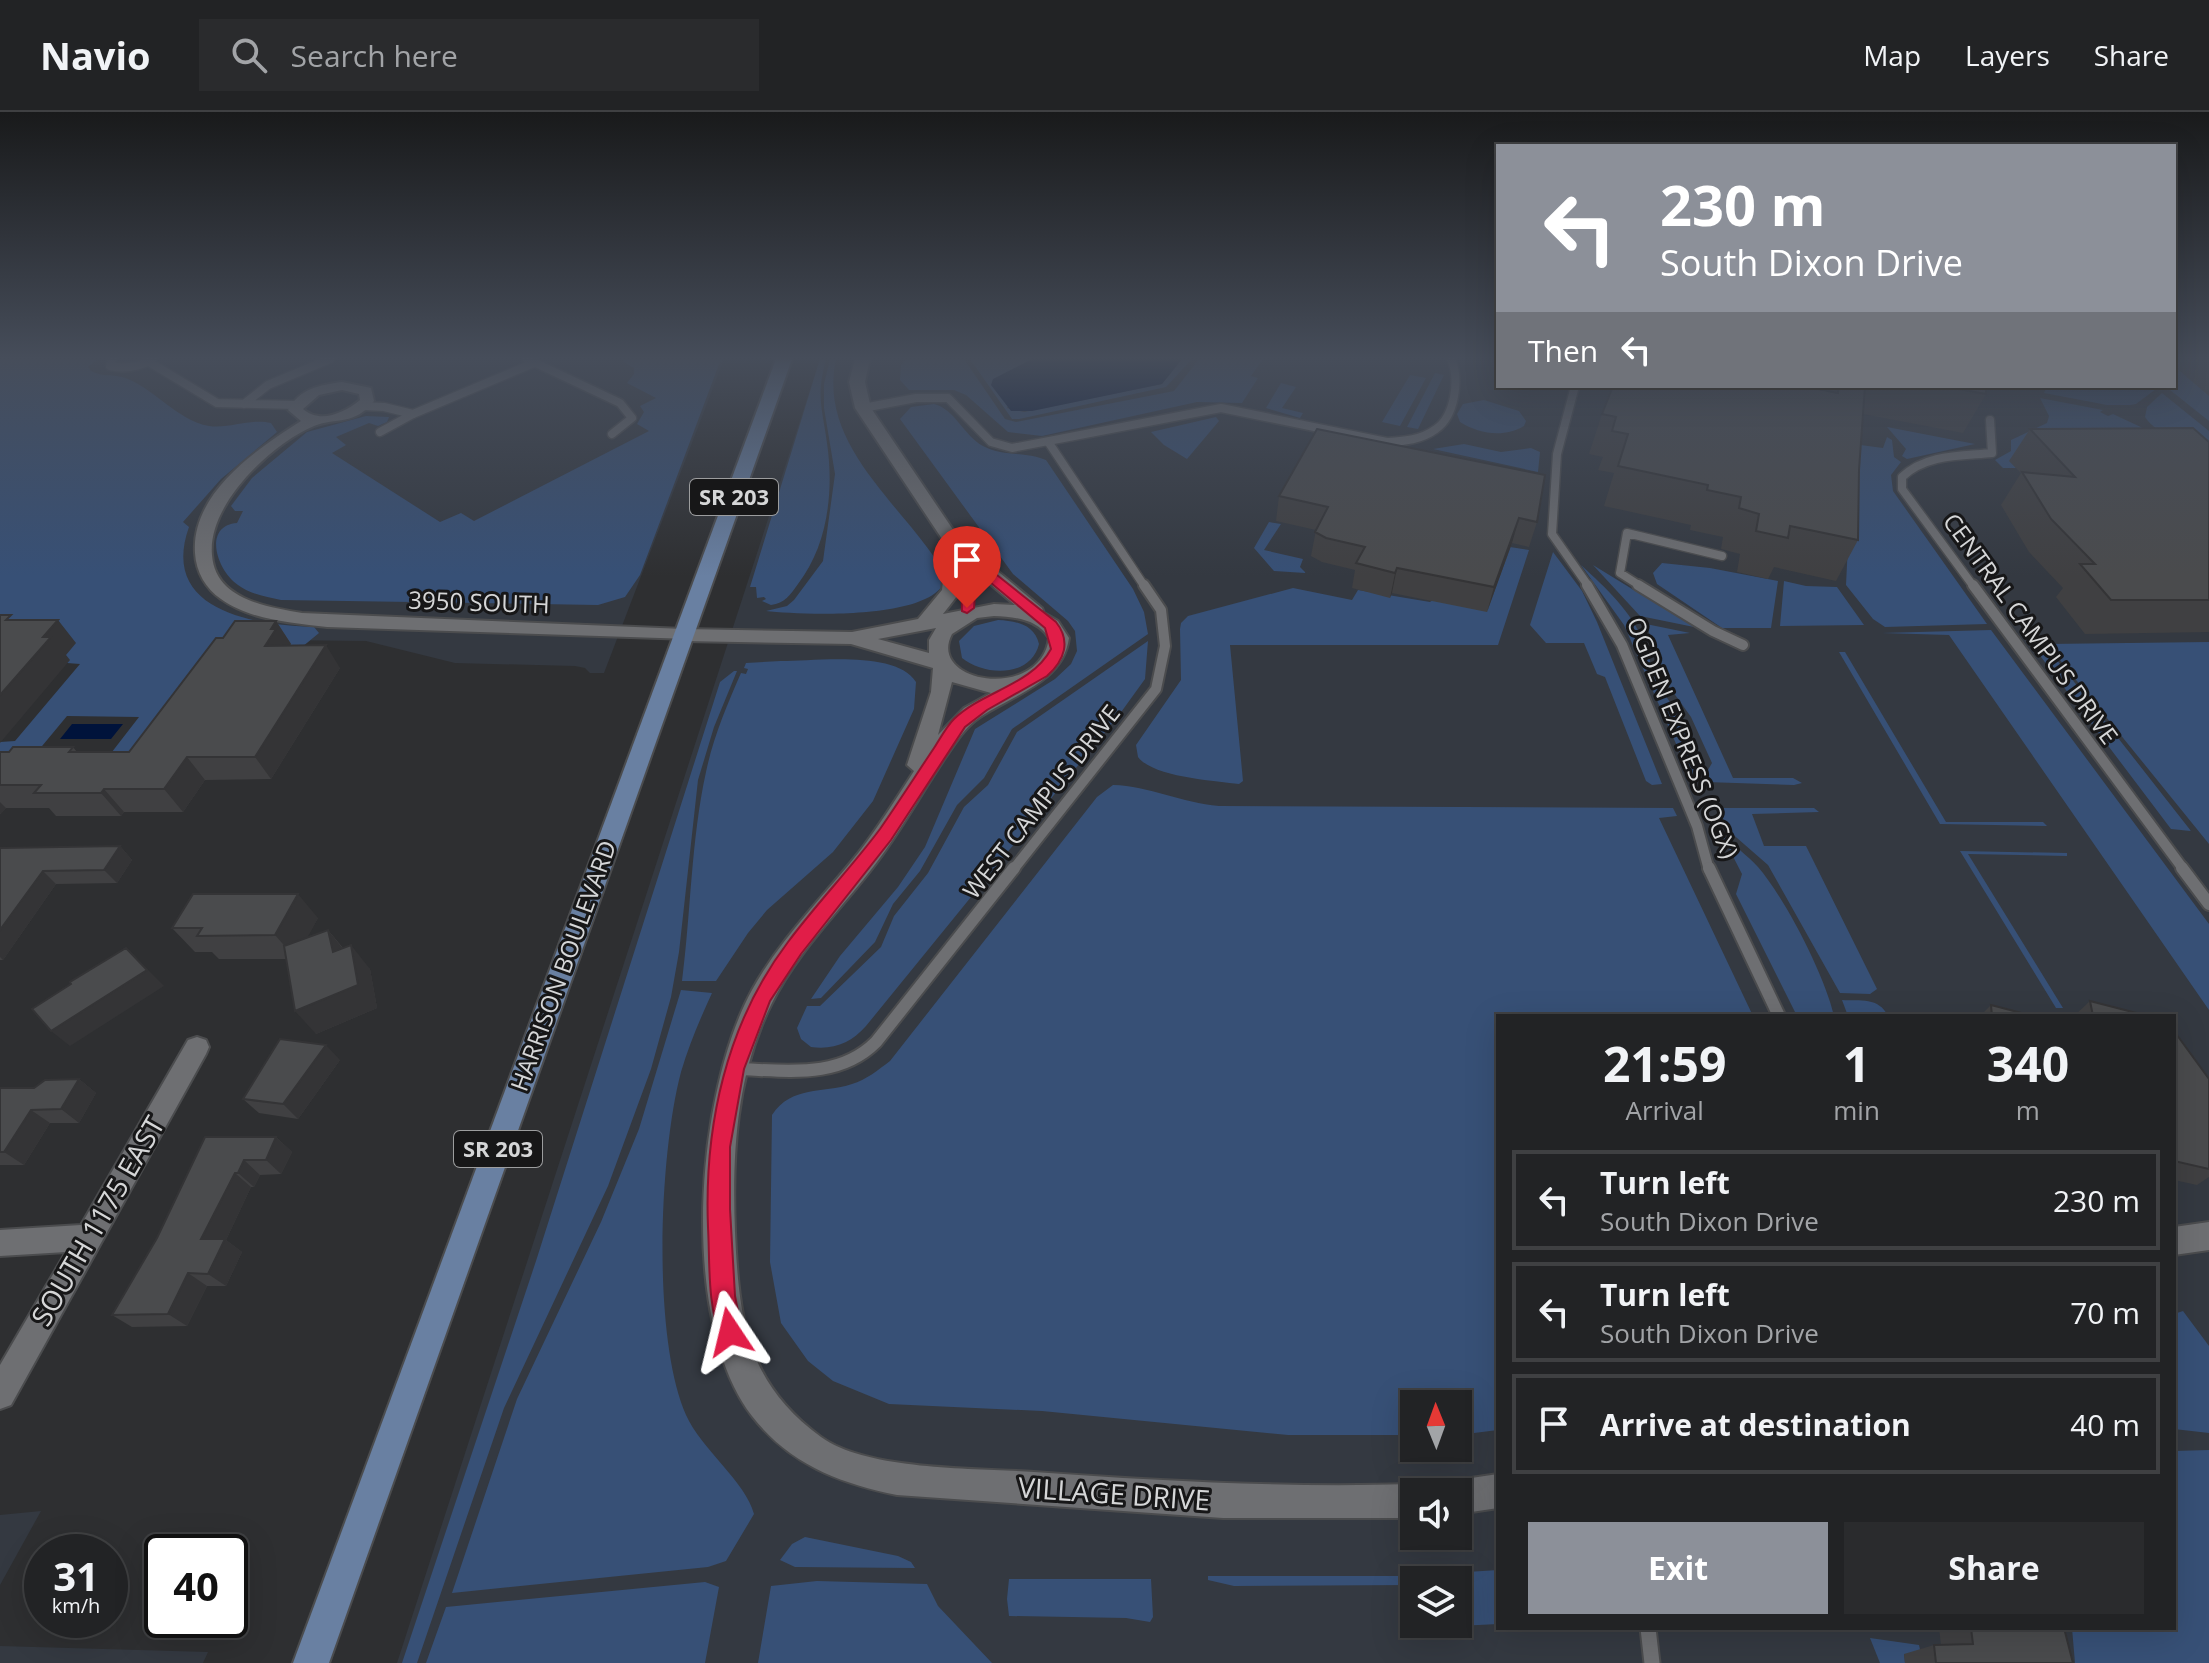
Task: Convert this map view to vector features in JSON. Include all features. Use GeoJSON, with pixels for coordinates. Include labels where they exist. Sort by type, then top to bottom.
{"type":"FeatureCollection","features":[{"type":"Feature","properties":{"kind":"main road","name":"HARRISON BOULEVARD"},"geometry":{"type":"LineString","coordinates":[[311,1663],[758,431]]}},
{"type":"Feature","properties":{"kind":"street","name":"3950 SOUTH"},"geometry":{"type":"LineString","coordinates":[[296,431],[237,479],[216,504],[205,530],[201,557],[211,583],[235,601],[273,613],[342,622],[684,635]]}},
{"type":"Feature","properties":{"kind":"street"},"geometry":{"type":"LineString","coordinates":[[878,431],[954,549],[968,584],[962,616],[945,628],[937,642],[942,665],[935,715],[907,797]]}},
{"type":"Feature","properties":{"kind":"street"},"geometry":{"type":"LineString","coordinates":[[734,1069],[756,1011],[778,971],[884,835],[959,723],[1050,665],[1059,649],[1056,632],[1043,619],[954,549]]}},
{"type":"Feature","properties":{"kind":"street"},"geometry":{"type":"LineString","coordinates":[[925,623],[951,591],[954,549]]}},
{"type":"Feature","properties":{"kind":"street"},"geometry":{"type":"LineString","coordinates":[[684,635],[852,638],[999,608],[1023,610],[1043,619]]}},
{"type":"Feature","properties":{"kind":"street"},"geometry":{"type":"LineString","coordinates":[[852,638],[942,665],[966,681],[987,686],[1010,685],[1031,678]]}},
{"type":"Feature","properties":{"kind":"street","name":"SOUTH 1175 EAST"},"geometry":{"type":"LineString","coordinates":[[0,1394],[197,1047]]}},
{"type":"Feature","properties":{"kind":"street","name":"VILLAGE DRIVE"},"geometry":{"type":"LineString","coordinates":[[734,1069],[724,1112],[718,1180],[723,1296],[730,1332],[739,1363],[762,1403],[785,1429],[818,1455],[877,1474],[971,1485],[1178,1500],[1400,1502]]}},
{"type":"Feature","properties":{"kind":"street"},"geometry":{"type":"LineString","coordinates":[[2176,1241],[2209,1236]]}},
{"type":"Feature","properties":{"kind":"street"},"geometry":{"type":"LineString","coordinates":[[0,1243],[90,1237]]}},
{"type":"Feature","properties":{"kind":"street"},"geometry":{"type":"LineString","coordinates":[[1472,1495],[1496,1491]]}},
{"type":"Feature","properties":{"kind":"lane"},"geometry":{"type":"LineString","coordinates":[[612,434],[615,431]]}},
{"type":"Feature","properties":{"kind":"lane"},"geometry":{"type":"LineString","coordinates":[[984,431],[996,444],[1021,449],[1106,431]]}},
{"type":"Feature","properties":{"kind":"lane"},"geometry":{"type":"LineString","coordinates":[[1335,431],[1387,442],[1410,441],[1431,431]]}},
{"type":"Feature","properties":{"kind":"lane","name":"OGDEN EXPRESS (OGX)"},"geometry":{"type":"LineString","coordinates":[[1563,431],[1557,454],[1552,534],[1600,603],[1622,645],[1697,826],[1712,879],[1778,1014]]}},
{"type":"Feature","properties":{"kind":"lane","name":"CENTRAL CAMPUS DRIVE"},"geometry":{"type":"LineString","coordinates":[[1991,431],[1992,453],[1944,459],[1913,468],[1902,477],[1902,489],[2209,904]]}},
{"type":"Feature","properties":{"kind":"lane","name":"WEST CAMPUS DRIVE"},"geometry":{"type":"LineString","coordinates":[[734,1069],[814,1069],[837,1065],[853,1061],[876,1042],[1156,689],[1165,646],[1161,610],[1049,443]]}},
{"type":"Feature","properties":{"kind":"lane"},"geometry":{"type":"LineString","coordinates":[[1722,556],[1627,533],[1620,573],[1713,631],[1743,645]]}},
{"type":"Feature","properties":{"kind":"lane"},"geometry":{"type":"LineString","coordinates":[[1648,1630],[1652,1663]]}},
{"type":"Feature","properties":{"kind":"shaded area"},"geometry":{"type":"Polygon","coordinates":[[[0,431],[696,431],[604,673],[590,673],[585,668],[575,666],[455,663],[366,641],[0,637],[0,431]]]}},
{"type":"Feature","properties":{"kind":"shaded area"},"geometry":{"type":"Polygon","coordinates":[[[0,431],[277,431],[221,479],[183,522],[189,527],[183,555],[187,578],[200,595],[218,608],[265,622],[314,627],[319,633],[296,652],[286,652],[290,644],[180,734],[98,770],[139,717],[67,716],[18,775],[0,775],[0,742],[15,741],[80,664],[67,663],[0,637],[0,431]]]}},
{"type":"Feature","properties":{"kind":"shaded area"},"geometry":{"type":"Polygon","coordinates":[[[309,431],[349,431],[336,437],[346,445],[332,453],[440,522],[461,513],[474,521],[648,431],[694,431],[640,575],[625,597],[598,605],[281,600],[258,595],[230,578],[216,550],[219,532],[237,523],[243,511],[235,511],[231,506],[252,478],[309,431]]]}},
{"type":"Feature","properties":{"kind":"shaded area"},"geometry":{"type":"Polygon","coordinates":[[[797,431],[2209,431],[2209,1663],[397,1663],[797,431]]]}},
{"type":"Feature","properties":{"kind":"shaded area"},"geometry":{"type":"Polygon","coordinates":[[[798,431],[825,431],[829,498],[822,535],[808,569],[787,598],[771,605],[762,601],[766,599],[764,597],[757,598],[756,587],[750,587],[798,431]]]}},
{"type":"Feature","properties":{"kind":"shaded area"},"geometry":{"type":"Polygon","coordinates":[[[828,431],[844,431],[868,473],[944,572],[946,577],[937,591],[920,601],[866,612],[808,614],[766,611],[787,606],[794,600],[823,561],[835,474],[828,431]]]}},
{"type":"Feature","properties":{"kind":"shaded area"},"geometry":{"type":"Polygon","coordinates":[[[909,431],[966,431],[976,442],[998,452],[1046,460],[1133,589],[1144,612],[1148,634],[1012,729],[984,778],[957,805],[920,871],[893,904],[875,942],[821,998],[811,999],[840,956],[898,887],[925,847],[975,729],[1055,679],[1071,664],[1077,651],[1075,631],[1068,621],[1013,574],[909,431]]]}},
{"type":"Feature","properties":{"kind":"shaded area"},"geometry":{"type":"Polygon","coordinates":[[[1007,431],[1063,431],[1042,436],[1007,431]]]}},
{"type":"Feature","properties":{"kind":"shaded area"},"geometry":{"type":"Polygon","coordinates":[[[1210,431],[1187,459],[1164,445],[1151,432],[1210,431]]]}},
{"type":"Feature","properties":{"kind":"shaded area"},"geometry":{"type":"Polygon","coordinates":[[[1891,431],[1910,431],[1975,444],[1907,459],[1902,456],[1906,449],[1891,431]]]}},
{"type":"Feature","properties":{"kind":"shaded area"},"geometry":{"type":"Polygon","coordinates":[[[2029,431],[2135,431],[2010,461],[2016,468],[2003,468],[1995,460],[2011,451],[2011,440],[2029,431]]]}},
{"type":"Feature","properties":{"kind":"shaded area"},"geometry":{"type":"Polygon","coordinates":[[[2162,431],[2209,431],[2209,442],[2174,436],[2162,431]]]}},
{"type":"Feature","properties":{"kind":"shaded area"},"geometry":{"type":"Polygon","coordinates":[[[1887,437],[1892,440],[1894,457],[1901,462],[1891,475],[1893,491],[1987,624],[1885,627],[1873,619],[1846,585],[1853,444],[1883,448],[1887,437]]]}},
{"type":"Feature","properties":{"kind":"shaded area"},"geometry":{"type":"Polygon","coordinates":[[[1464,444],[1501,452],[1531,448],[1540,452],[1538,472],[1433,449],[1464,444]]]}},
{"type":"Feature","properties":{"kind":"shaded area"},"geometry":{"type":"Polygon","coordinates":[[[1269,522],[1281,524],[1264,550],[1303,559],[1300,567],[1306,573],[1274,571],[1254,548],[1269,522]]]}},
{"type":"Feature","properties":{"kind":"shaded area"},"geometry":{"type":"Polygon","coordinates":[[[1510,547],[1529,550],[1498,645],[1230,645],[1243,781],[1239,784],[1170,774],[1146,764],[1138,757],[1136,745],[1181,680],[1180,629],[1188,616],[1293,588],[1352,600],[1358,590],[1430,602],[1510,547]]]}},
{"type":"Feature","properties":{"kind":"shaded area"},"geometry":{"type":"Polygon","coordinates":[[[1553,552],[1582,591],[1597,622],[1662,784],[1652,785],[1646,781],[1605,677],[1597,674],[1584,643],[1546,643],[1530,625],[1553,552]]]}},
{"type":"Feature","properties":{"kind":"shaded area"},"geometry":{"type":"Polygon","coordinates":[[[1662,563],[1710,568],[1778,581],[1771,628],[1722,628],[1657,584],[1653,573],[1662,563]]]}},
{"type":"Feature","properties":{"kind":"shaded area"},"geometry":{"type":"Polygon","coordinates":[[[1581,565],[1617,600],[1638,630],[1658,684],[1693,740],[1695,764],[1691,778],[1624,625],[1581,565]]]}},
{"type":"Feature","properties":{"kind":"shaded area"},"geometry":{"type":"Polygon","coordinates":[[[1593,565],[1694,627],[1640,616],[1593,565]]]}},
{"type":"Feature","properties":{"kind":"shaded area"},"geometry":{"type":"Polygon","coordinates":[[[1784,581],[1806,586],[1837,587],[1864,625],[1780,626],[1784,581]]]}},
{"type":"Feature","properties":{"kind":"shaded area"},"geometry":{"type":"Polygon","coordinates":[[[998,620],[1018,623],[1029,628],[1037,637],[1039,644],[1027,663],[1017,668],[994,670],[971,664],[962,658],[959,641],[974,626],[998,620]]]}},
{"type":"Feature","properties":{"kind":"shaded area"},"geometry":{"type":"Polygon","coordinates":[[[1646,624],[1690,633],[1668,635],[1733,778],[1793,778],[1802,783],[1706,782],[1705,775],[1712,763],[1691,717],[1668,685],[1646,624]]]}},
{"type":"Feature","properties":{"kind":"shaded area"},"geometry":{"type":"Polygon","coordinates":[[[1991,630],[2209,924],[2209,1010],[1949,635],[1882,633],[1991,630]]]}},
{"type":"Feature","properties":{"kind":"shaded area"},"geometry":{"type":"Polygon","coordinates":[[[1148,641],[1145,679],[1119,715],[866,1026],[848,1041],[835,1046],[811,1047],[801,1039],[797,1028],[807,1006],[820,1006],[881,947],[894,916],[928,873],[964,807],[988,785],[1017,732],[1148,641]]]}},
{"type":"Feature","properties":{"kind":"shaded area"},"geometry":{"type":"Polygon","coordinates":[[[2029,641],[2042,641],[2191,831],[2171,829],[2029,641]]]}},
{"type":"Feature","properties":{"kind":"shaded area"},"geometry":{"type":"Polygon","coordinates":[[[2209,642],[2209,844],[2047,644],[2209,642]]]}},
{"type":"Feature","properties":{"kind":"shaded area"},"geometry":{"type":"Polygon","coordinates":[[[1839,652],[1845,652],[1946,822],[2043,822],[2047,826],[1940,824],[1839,652]]]}},
{"type":"Feature","properties":{"kind":"shaded area"},"geometry":{"type":"Polygon","coordinates":[[[834,659],[892,665],[916,682],[914,709],[873,801],[833,852],[767,910],[716,981],[682,981],[697,824],[706,772],[712,747],[741,673],[746,674],[746,663],[834,659]]]}},
{"type":"Feature","properties":{"kind":"shaded area"},"geometry":{"type":"Polygon","coordinates":[[[737,671],[714,727],[698,780],[679,952],[671,997],[651,1069],[608,1186],[504,1408],[417,1663],[402,1663],[536,1261],[720,682],[737,671]]]}},
{"type":"Feature","properties":{"kind":"shaded area"},"geometry":{"type":"Polygon","coordinates":[[[72,724],[123,724],[111,739],[60,739],[72,724]]]}},
{"type":"Feature","properties":{"kind":"shaded area"},"geometry":{"type":"Polygon","coordinates":[[[1113,785],[1219,806],[1673,808],[1677,816],[1659,818],[1752,1014],[1496,1014],[1496,1430],[1472,1433],[1472,1390],[1400,1390],[1400,1435],[1288,1435],[1042,1411],[889,1404],[833,1381],[808,1361],[781,1323],[770,1262],[772,1115],[789,1099],[857,1082],[890,1061],[1097,797],[1113,785]]]}},
{"type":"Feature","properties":{"kind":"shaded area"},"geometry":{"type":"Polygon","coordinates":[[[1721,808],[1814,808],[1819,812],[1752,814],[1764,846],[1806,846],[1877,989],[1870,994],[1840,993],[1768,865],[1729,831],[1719,811],[1721,808]]]}},
{"type":"Feature","properties":{"kind":"shaded area"},"geometry":{"type":"Polygon","coordinates":[[[1721,833],[1758,867],[1792,917],[1813,959],[1833,1014],[1796,1014],[1736,894],[1742,874],[1721,833]]]}},
{"type":"Feature","properties":{"kind":"shaded area"},"geometry":{"type":"Polygon","coordinates":[[[1960,851],[2067,853],[2067,856],[1968,854],[2063,1008],[2056,1008],[1960,851]]]}},
{"type":"Feature","properties":{"kind":"shaded area"},"geometry":{"type":"Polygon","coordinates":[[[681,990],[712,993],[681,1072],[668,1150],[662,1245],[668,1340],[675,1381],[686,1415],[742,1490],[754,1514],[726,1561],[708,1567],[452,1593],[517,1399],[601,1222],[639,1129],[681,990]]]}},
{"type":"Feature","properties":{"kind":"shaded area"},"geometry":{"type":"Polygon","coordinates":[[[1842,1000],[1874,1003],[1887,1014],[1847,1014],[1842,1000]]]}},
{"type":"Feature","properties":{"kind":"shaded area"},"geometry":{"type":"Polygon","coordinates":[[[2183,1311],[2209,1346],[2209,1433],[2176,1429],[2176,1313],[2183,1311]]]}},
{"type":"Feature","properties":{"kind":"shaded area"},"geometry":{"type":"Polygon","coordinates":[[[2209,1450],[2209,1663],[2075,1663],[2072,1630],[2176,1630],[2176,1451],[2209,1450]]]}},
{"type":"Feature","properties":{"kind":"shaded area"},"geometry":{"type":"Polygon","coordinates":[[[41,1511],[28,1534],[24,1534],[24,1542],[0,1585],[0,1515],[41,1511]]]}},
{"type":"Feature","properties":{"kind":"shaded area"},"geometry":{"type":"Polygon","coordinates":[[[805,1537],[898,1556],[911,1562],[915,1568],[795,1567],[780,1560],[792,1544],[805,1537]]]}},
{"type":"Feature","properties":{"kind":"shaded area"},"geometry":{"type":"Polygon","coordinates":[[[1496,1570],[1496,1624],[1472,1625],[1472,1572],[1496,1570]]]}},
{"type":"Feature","properties":{"kind":"shaded area"},"geometry":{"type":"Polygon","coordinates":[[[1208,1576],[1400,1576],[1400,1585],[1234,1586],[1208,1580],[1208,1576]]]}},
{"type":"Feature","properties":{"kind":"shaded area"},"geometry":{"type":"Polygon","coordinates":[[[1009,1579],[1151,1579],[1153,1617],[1150,1622],[1126,1618],[1009,1616],[1009,1579]]]}},
{"type":"Feature","properties":{"kind":"shaded area"},"geometry":{"type":"Polygon","coordinates":[[[817,1581],[927,1584],[938,1606],[992,1663],[758,1663],[771,1586],[817,1581]]]}},
{"type":"Feature","properties":{"kind":"shaded area"},"geometry":{"type":"Polygon","coordinates":[[[705,1582],[719,1587],[705,1663],[426,1663],[446,1607],[705,1582]]]}},
{"type":"Feature","properties":{"kind":"shaded area"},"geometry":{"type":"Polygon","coordinates":[[[1870,1638],[1919,1645],[1921,1654],[1904,1654],[1905,1663],[1880,1663],[1870,1638]]]}},
{"type":"Feature","properties":{"kind":"shaded area"},"geometry":{"type":"Polygon","coordinates":[[[0,1646],[208,1652],[203,1663],[0,1663],[0,1646]]]}},
{"type":"Feature","properties":{"kind":"building"},"geometry":{"type":"Polygon","coordinates":[[[1316,431],[1329,431],[1545,475],[1537,522],[1519,518],[1494,587],[1397,568],[1395,573],[1356,563],[1365,547],[1326,538],[1315,532],[1328,507],[1279,496],[1316,431]]]}},
{"type":"Feature","properties":{"kind":"building"},"geometry":{"type":"Polygon","coordinates":[[[1614,431],[1862,431],[1858,540],[1790,526],[1788,538],[1756,531],[1759,514],[1739,508],[1741,497],[1707,490],[1708,485],[1618,466],[1628,434],[1614,431]]]}},
{"type":"Feature","properties":{"kind":"building"},"geometry":{"type":"Polygon","coordinates":[[[2032,431],[2197,431],[2209,442],[2209,600],[2111,600],[2080,564],[2095,564],[2051,519],[2022,472],[2075,477],[2032,431]]]}},
{"type":"Feature","properties":{"kind":"building"},"geometry":{"type":"Polygon","coordinates":[[[0,615],[11,615],[6,620],[58,620],[43,637],[51,637],[0,695],[0,615]]]}},
{"type":"Feature","properties":{"kind":"building"},"geometry":{"type":"Polygon","coordinates":[[[235,621],[276,621],[271,629],[276,629],[265,646],[326,645],[255,757],[187,757],[164,789],[34,793],[41,785],[0,785],[0,752],[9,752],[13,747],[73,747],[69,752],[129,752],[216,638],[223,638],[235,621]]]}},
{"type":"Feature","properties":{"kind":"building"},"geometry":{"type":"Polygon","coordinates":[[[120,846],[104,870],[43,871],[0,930],[0,848],[120,846]]]}},
{"type":"Feature","properties":{"kind":"building"},"geometry":{"type":"Polygon","coordinates":[[[193,894],[298,894],[275,935],[197,936],[202,928],[172,928],[193,894]]]}},
{"type":"Feature","properties":{"kind":"building"},"geometry":{"type":"Polygon","coordinates":[[[328,930],[333,952],[351,945],[358,985],[295,1011],[284,946],[328,930]]]}},
{"type":"Feature","properties":{"kind":"building"},"geometry":{"type":"Polygon","coordinates":[[[126,948],[147,970],[51,1031],[32,1009],[70,982],[126,948]]]}},
{"type":"Feature","properties":{"kind":"building"},"geometry":{"type":"Polygon","coordinates":[[[2090,1001],[2140,1014],[2093,1014],[2090,1001]]]}},
{"type":"Feature","properties":{"kind":"building"},"geometry":{"type":"Polygon","coordinates":[[[1991,1005],[2025,1014],[1992,1014],[1991,1005]]]}},
{"type":"Feature","properties":{"kind":"building"},"geometry":{"type":"Polygon","coordinates":[[[2176,1034],[2209,1079],[2209,1169],[2176,1161],[2176,1034]]]}},
{"type":"Feature","properties":{"kind":"building"},"geometry":{"type":"Polygon","coordinates":[[[280,1039],[326,1045],[283,1104],[243,1099],[280,1039]]]}},
{"type":"Feature","properties":{"kind":"building"},"geometry":{"type":"Polygon","coordinates":[[[79,1079],[61,1109],[31,1110],[4,1152],[0,1152],[0,1088],[34,1088],[45,1080],[79,1079]]]}},
{"type":"Feature","properties":{"kind":"building"},"geometry":{"type":"Polygon","coordinates":[[[205,1137],[276,1137],[266,1160],[244,1160],[201,1239],[225,1239],[208,1274],[188,1273],[168,1314],[112,1315],[157,1238],[205,1137]]]}},
{"type":"Feature","properties":{"kind":"building"},"geometry":{"type":"Polygon","coordinates":[[[1971,1630],[2065,1630],[2073,1663],[1936,1663],[1934,1645],[1973,1644],[1971,1630]]]}},
{"type":"Feature","properties":{"kind":"route"},"geometry":{"type":"LineString","coordinates":[[730,1332],[723,1296],[718,1180],[720,1147],[734,1069],[761,998],[794,948],[884,835],[959,723],[981,706],[1042,672],[1059,649],[1056,632],[1050,625],[953,544],[968,584],[967,608]]}}]}
